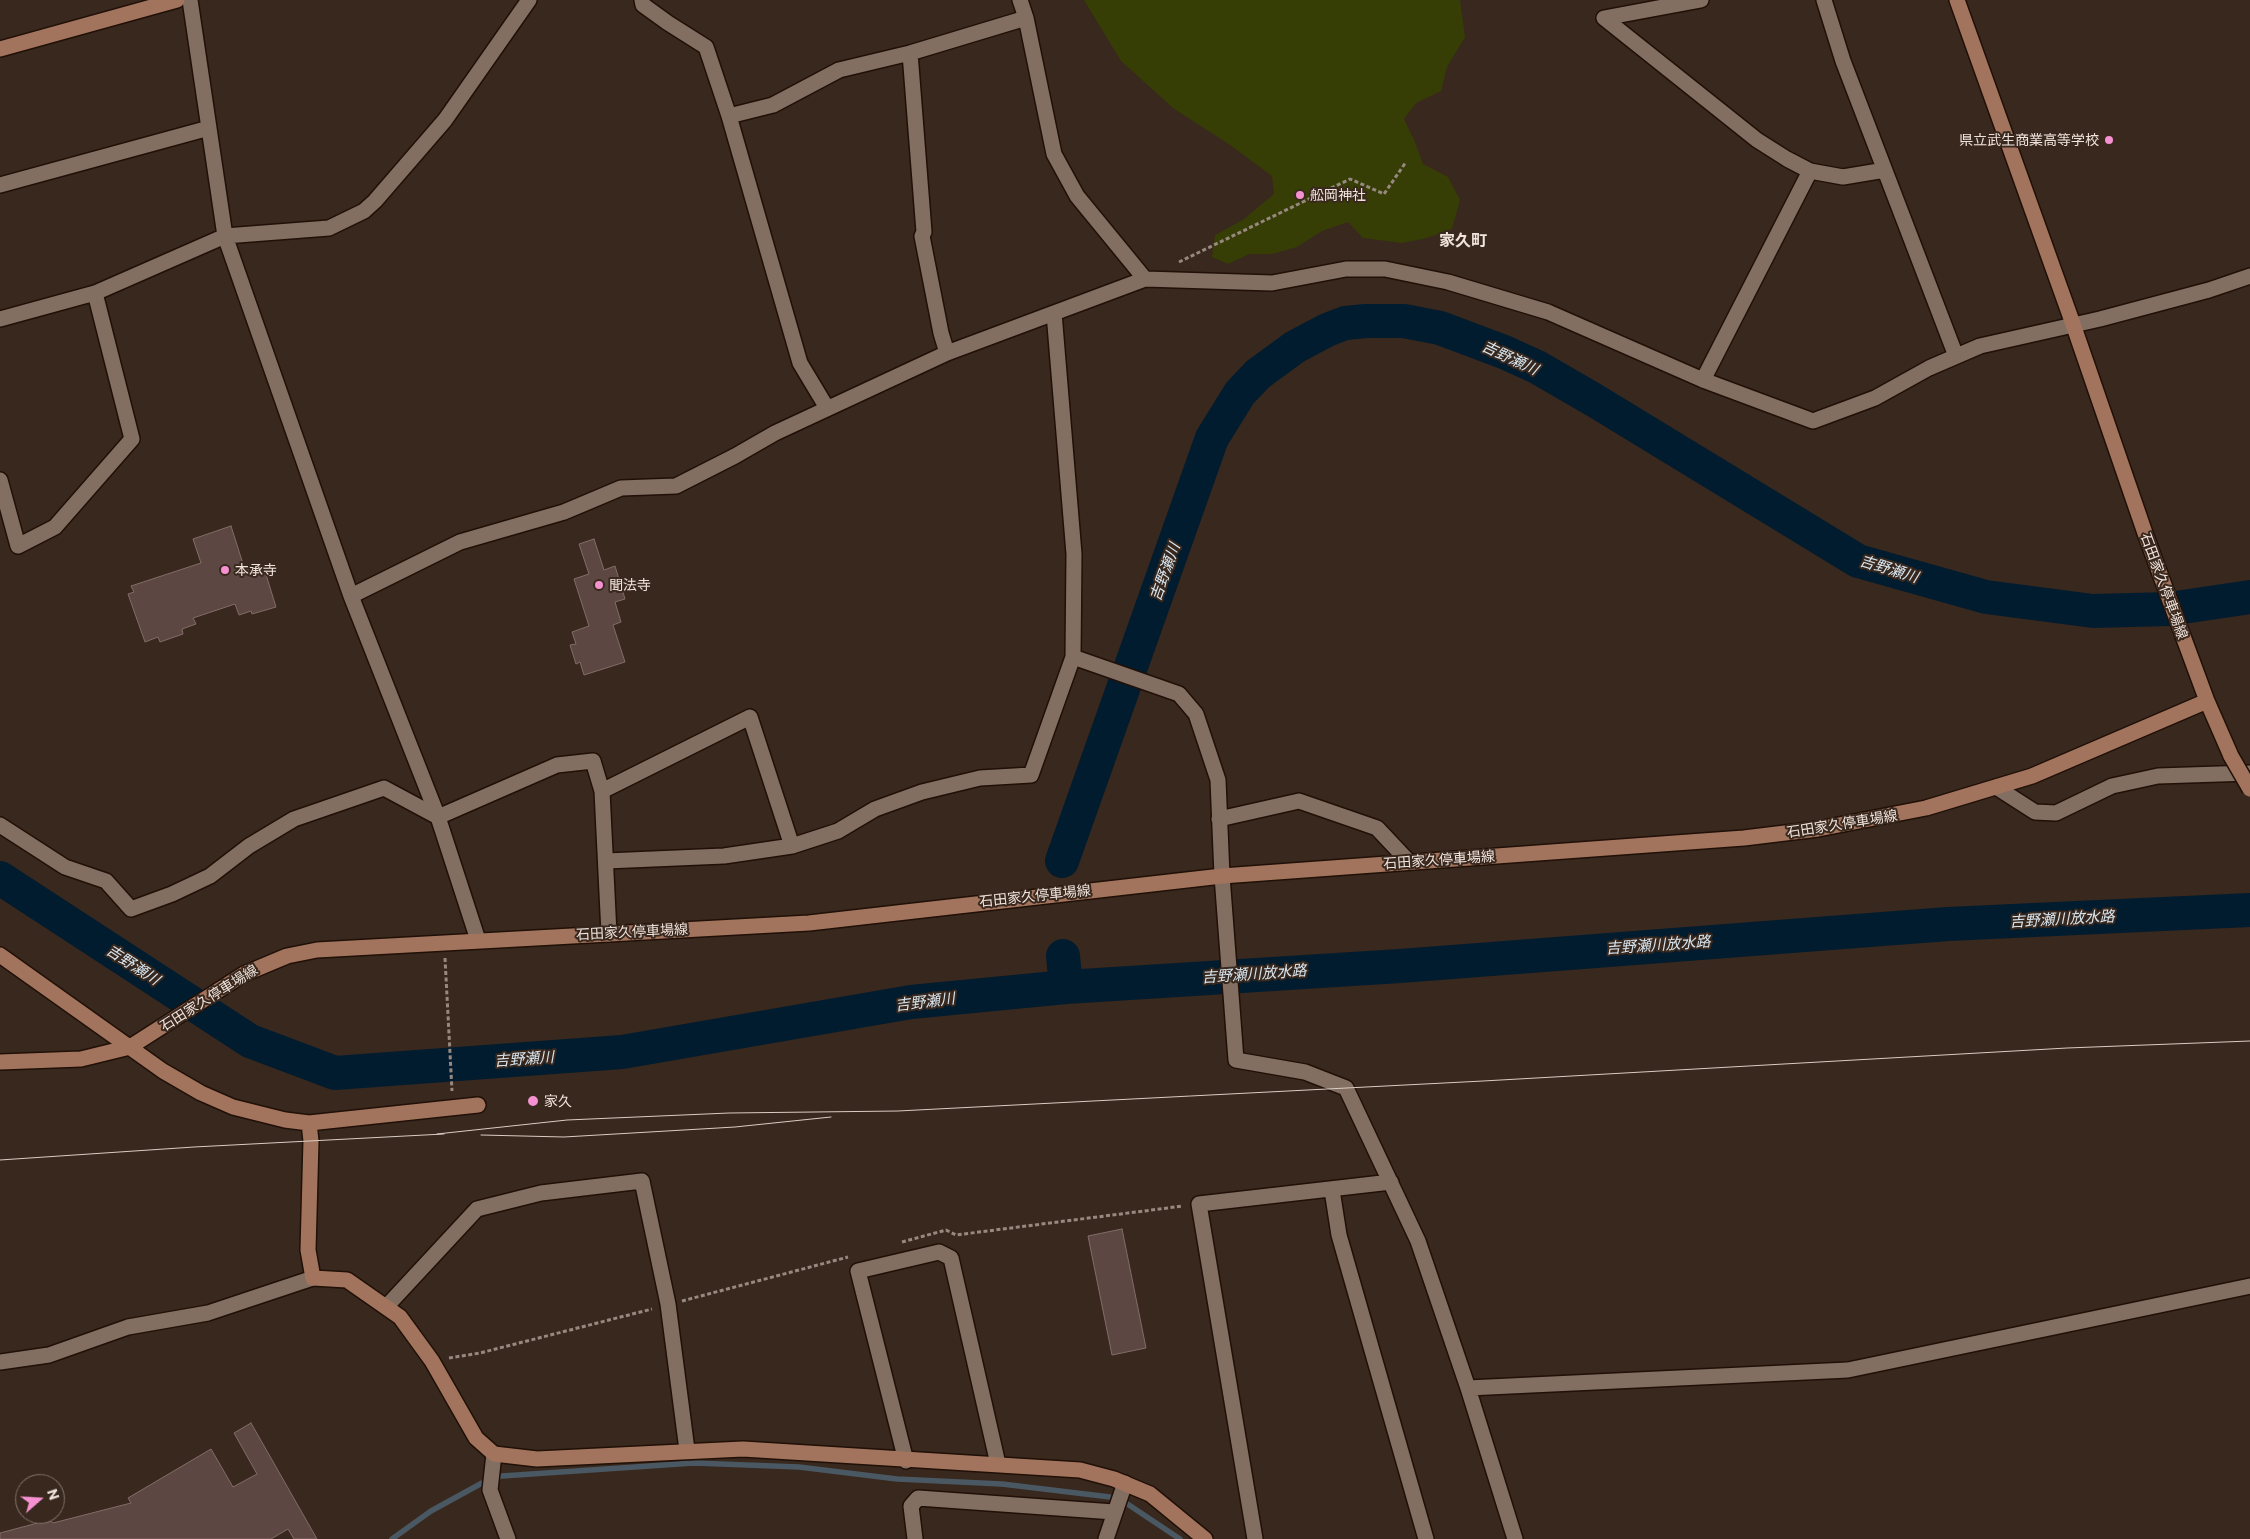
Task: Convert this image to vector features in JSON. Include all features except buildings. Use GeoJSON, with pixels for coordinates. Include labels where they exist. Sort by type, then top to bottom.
{"type":"FeatureCollection","features":[{"type":"Feature","properties":{"kind":"main road"},"geometry":{"type":"LineString","coordinates":[[0,49],[177,0]]}},
{"type":"Feature","properties":{"kind":"main road","name":"石田家久停車場線"},"geometry":{"type":"LineString","coordinates":[[0,1062],[81,1058],[130,1046],[261,965],[287,956],[316,950],[809,923],[1222,876],[1735,839],[1818,829],[1917,810],[2032,776],[2207,702],[2146,536],[1958,0]]}},
{"type":"Feature","properties":{"kind":"main road"},"geometry":{"type":"LineString","coordinates":[[2207,702],[2231,756],[2250,789]]}},
{"type":"Feature","properties":{"kind":"main road"},"geometry":{"type":"LineString","coordinates":[[0,955],[163,1071],[201,1093],[233,1107],[285,1120],[309,1123],[478,1105]]}},
{"type":"Feature","properties":{"kind":"main road"},"geometry":{"type":"LineString","coordinates":[[309,1123],[311,1141],[308,1250],[313,1278],[347,1280],[400,1317],[432,1362],[476,1438],[494,1454],[537,1459],[687,1450],[742,1449],[906,1461],[998,1464],[1080,1470],[1103,1475],[1123,1488],[1150,1494],[1205,1539]]}},
{"type":"Feature","properties":{"kind":"street"},"geometry":{"type":"LineString","coordinates":[[190,0],[225,236],[351,596],[438,817],[478,940]]}},
{"type":"Feature","properties":{"kind":"street"},"geometry":{"type":"LineString","coordinates":[[0,319],[95,293],[225,236],[329,228],[364,211],[375,201],[445,120],[529,0]]}},
{"type":"Feature","properties":{"kind":"street"},"geometry":{"type":"LineString","coordinates":[[642,0],[644,4],[668,23],[706,47],[729,116],[800,363],[827,408]]}},
{"type":"Feature","properties":{"kind":"street"},"geometry":{"type":"LineString","coordinates":[[1020,0],[1026,18],[1054,154],[1077,196],[1145,279]]}},
{"type":"Feature","properties":{"kind":"street"},"geometry":{"type":"LineString","coordinates":[[1701,0],[1604,18],[1757,140],[1810,171],[1842,177],[1885,170]]}},
{"type":"Feature","properties":{"kind":"street"},"geometry":{"type":"LineString","coordinates":[[1824,0],[1844,61],[1956,356]]}},
{"type":"Feature","properties":{"kind":"street"},"geometry":{"type":"LineString","coordinates":[[729,116],[773,106],[839,70],[910,53],[1026,18]]}},
{"type":"Feature","properties":{"kind":"street"},"geometry":{"type":"LineString","coordinates":[[910,53],[924,232],[922,236],[941,333],[947,353]]}},
{"type":"Feature","properties":{"kind":"street"},"geometry":{"type":"LineString","coordinates":[[0,185],[209,128]]}},
{"type":"Feature","properties":{"kind":"street"},"geometry":{"type":"LineString","coordinates":[[1702,380],[1810,171]]}},
{"type":"Feature","properties":{"kind":"street"},"geometry":{"type":"LineString","coordinates":[[351,596],[460,542],[564,512],[621,488],[676,486],[827,408],[947,353],[1145,279],[1272,284],[1346,269],[1385,269],[1448,282],[1548,312],[1702,380],[1813,421],[1875,398],[1928,368],[1980,346],[2100,319],[2209,290],[2250,276]]}},
{"type":"Feature","properties":{"kind":"street"},"geometry":{"type":"LineString","coordinates":[[0,480],[18,546],[55,527],[132,439],[95,293]]}},
{"type":"Feature","properties":{"kind":"street"},"geometry":{"type":"LineString","coordinates":[[606,861],[724,856],[792,846],[838,831],[875,809],[922,792],[980,778],[1032,775],[1073,656],[1074,554],[1054,312]]}},
{"type":"Feature","properties":{"kind":"street"},"geometry":{"type":"LineString","coordinates":[[1073,656],[1179,694],[1196,714],[1213,759],[1218,780],[1224,920],[1236,1060],[1306,1072],[1346,1088],[1418,1241],[1468,1388],[1515,1539]]}},
{"type":"Feature","properties":{"kind":"street"},"geometry":{"type":"LineString","coordinates":[[602,791],[750,717],[792,846]]}},
{"type":"Feature","properties":{"kind":"street"},"geometry":{"type":"LineString","coordinates":[[438,817],[557,765],[593,761],[602,791],[609,934]]}},
{"type":"Feature","properties":{"kind":"street"},"geometry":{"type":"LineString","coordinates":[[1996,787],[2034,812],[2056,813],[2112,786],[2158,776],[2250,773]]}},
{"type":"Feature","properties":{"kind":"street"},"geometry":{"type":"LineString","coordinates":[[0,825],[65,867],[106,881],[131,908],[172,894],[210,876],[249,846],[294,819],[384,788],[438,817]]}},
{"type":"Feature","properties":{"kind":"street"},"geometry":{"type":"LineString","coordinates":[[1219,820],[1299,801],[1377,828],[1409,862]]}},
{"type":"Feature","properties":{"kind":"street"},"geometry":{"type":"LineString","coordinates":[[386,1307],[477,1209],[541,1192],[642,1181],[668,1304],[687,1450]]}},
{"type":"Feature","properties":{"kind":"street"},"geometry":{"type":"LineString","coordinates":[[1255,1539],[1199,1204],[1391,1182]]}},
{"type":"Feature","properties":{"kind":"street"},"geometry":{"type":"LineString","coordinates":[[1332,1190],[1339,1235],[1426,1539]]}},
{"type":"Feature","properties":{"kind":"street"},"geometry":{"type":"LineString","coordinates":[[906,1461],[858,1271],[939,1252],[951,1258],[998,1464]]}},
{"type":"Feature","properties":{"kind":"street"},"geometry":{"type":"LineString","coordinates":[[0,1362],[49,1354],[128,1327],[208,1313],[313,1278]]}},
{"type":"Feature","properties":{"kind":"street"},"geometry":{"type":"LineString","coordinates":[[1468,1388],[1848,1370],[2250,1286]]}},
{"type":"Feature","properties":{"kind":"street"},"geometry":{"type":"LineString","coordinates":[[494,1454],[490,1490],[508,1539]]}},
{"type":"Feature","properties":{"kind":"street"},"geometry":{"type":"LineString","coordinates":[[1106,1539],[1123,1488]]}},
{"type":"Feature","properties":{"kind":"street"},"geometry":{"type":"LineString","coordinates":[[915,1539],[911,1506],[918,1498],[1115,1510]]}},
{"type":"Feature","properties":{"kind":"path"},"geometry":{"type":"LineString","coordinates":[[1172,266],[1350,179],[1384,194],[1406,162]]}},
{"type":"Feature","properties":{"kind":"path"},"geometry":{"type":"LineString","coordinates":[[446,970],[452,1096]]}},
{"type":"Feature","properties":{"kind":"path"},"geometry":{"type":"LineString","coordinates":[[898,1243],[946,1230],[956,1235],[1199,1204]]}},
{"type":"Feature","properties":{"kind":"path"},"geometry":{"type":"LineString","coordinates":[[432,1362],[480,1352],[851,1256]]}},
{"type":"Feature","properties":{"kind":"green space"},"geometry":{"type":"Polygon","coordinates":[[[1084,0],[1460,0],[1465,37],[1447,67],[1441,91],[1416,103],[1404,119],[1423,164],[1448,177],[1460,200],[1452,229],[1427,238],[1402,243],[1363,238],[1348,222],[1322,231],[1297,247],[1272,254],[1249,254],[1228,264],[1212,257],[1215,235],[1243,220],[1274,194],[1272,176],[1230,145],[1173,108],[1121,61],[1084,0]]]}},
{"type":"Feature","properties":{"kind":"waterway","name":"吉野瀬川"},"geometry":{"type":"LineString","coordinates":[[1062,861],[1212,438],[1240,393],[1258,374],[1295,347],[1345,323],[1404,321],[1440,328],[1504,352],[1537,367],[1858,561],[1986,597],[2093,611],[2169,609],[2250,597]]}},
{"type":"Feature","properties":{"kind":"waterway","name":"吉野瀬川"},"geometry":{"type":"LineString","coordinates":[[0,878],[250,1041],[335,1073],[622,1052],[911,1002],[1066,987],[1063,956]]}},
{"type":"Feature","properties":{"kind":"waterway","name":"吉野瀬川放水路"},"geometry":{"type":"LineString","coordinates":[[1066,987],[1400,966],[1948,924],[2250,910]]}},
{"type":"Feature","properties":{"kind":"waterway"},"geometry":{"type":"LineString","coordinates":[[392,1539],[431,1511],[482,1483],[502,1476],[694,1463],[799,1467],[897,1479],[1002,1484],[1110,1497],[1126,1503],[1180,1539]]}},
{"type":"Feature","properties":{"kind":"tram line"},"geometry":{"type":"LineString","coordinates":[[437,1134],[567,1120],[729,1113],[898,1111],[1483,1081],[2067,1048],[2250,1041]]}},
{"type":"Feature","properties":{"kind":"tram line"},"geometry":{"type":"LineString","coordinates":[[481,1135],[564,1137],[735,1127],[831,1117]]}},
{"type":"Feature","properties":{"kind":"tram line"},"geometry":{"type":"LineString","coordinates":[[0,1160],[194,1147],[444,1134]]}},
{"type":"Feature","properties":{"kind":"place","name":"県立武生商業高等学校"},"geometry":{"type":"Point","coordinates":[2109,140]}},
{"type":"Feature","properties":{"kind":"place","name":"舩岡神社"},"geometry":{"type":"Point","coordinates":[1300,195]}},
{"type":"Feature","properties":{"kind":"place","name":"本承寺"},"geometry":{"type":"Point","coordinates":[225,570]}},
{"type":"Feature","properties":{"kind":"place","name":"聞法寺"},"geometry":{"type":"Point","coordinates":[599,585]}},
{"type":"Feature","properties":{"kind":"place","name":"家久"},"geometry":{"type":"Point","coordinates":[533,1101]}},
{"type":"Feature","properties":{"kind":"district","name":"家久町"},"geometry":{"type":"Point","coordinates":[1463,241]}}]}
